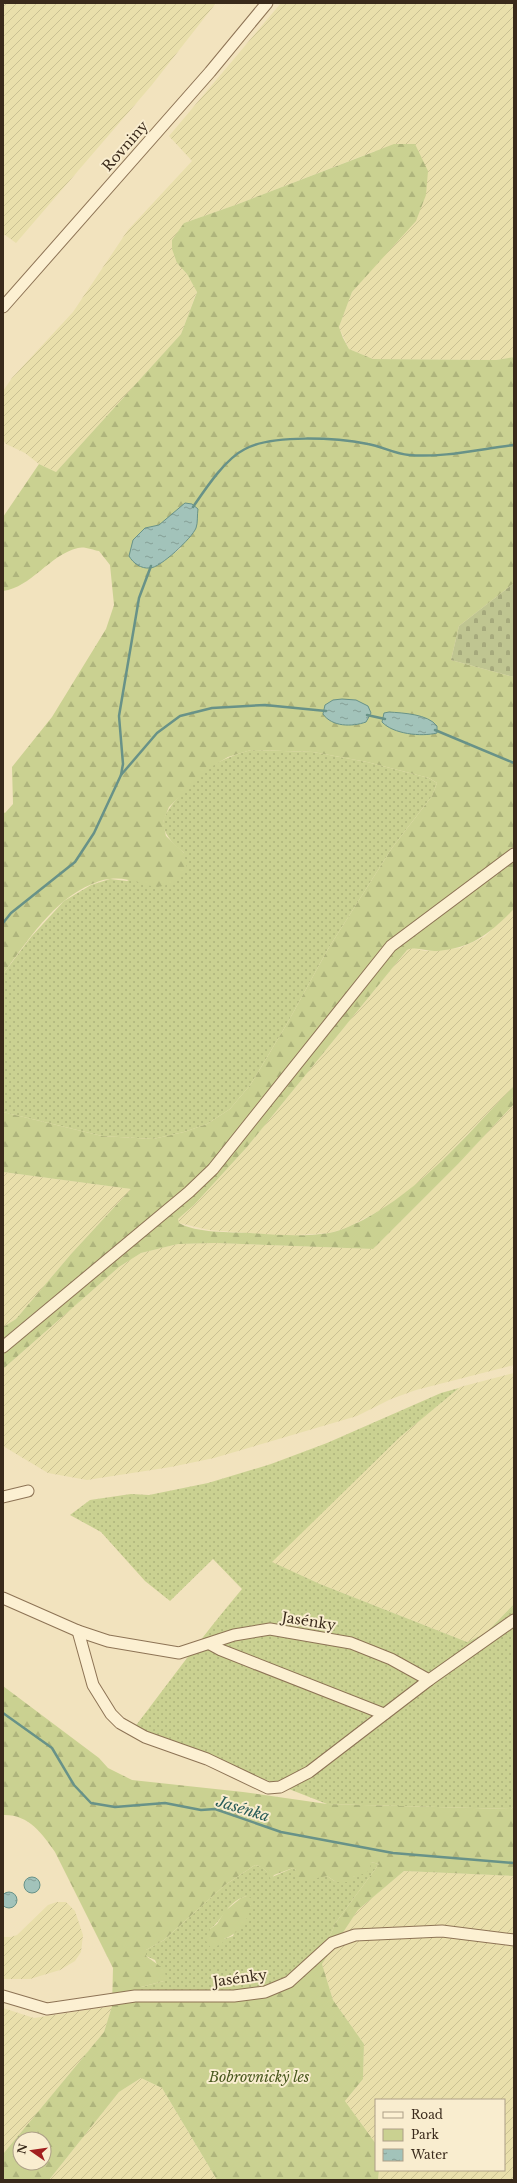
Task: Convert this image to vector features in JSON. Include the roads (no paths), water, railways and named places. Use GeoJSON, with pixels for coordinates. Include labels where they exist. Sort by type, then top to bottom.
{"type":"FeatureCollection","features":[{"type":"Feature","properties":{"kind":"street","name":"Rovniny"},"geometry":{"type":"LineString","coordinates":[[3,307],[205,78],[267,3]]}},
{"type":"Feature","properties":{"kind":"street"},"geometry":{"type":"LineString","coordinates":[[3,1347],[189,1192],[213,1169],[392,946],[514,854]]}},
{"type":"Feature","properties":{"kind":"street"},"geometry":{"type":"LineString","coordinates":[[3,1497],[28,1491]]}},
{"type":"Feature","properties":{"kind":"street","name":"Jasénky"},"geometry":{"type":"LineString","coordinates":[[3,1598],[78,1631],[108,1641],[179,1653],[234,1635],[270,1629],[351,1643],[391,1659],[429,1680]]}},
{"type":"Feature","properties":{"kind":"street"},"geometry":{"type":"LineString","coordinates":[[78,1631],[93,1685],[110,1714],[120,1723],[145,1737],[207,1760],[268,1788],[280,1787],[309,1772],[429,1680],[514,1620]]}},
{"type":"Feature","properties":{"kind":"street"},"geometry":{"type":"LineString","coordinates":[[210,1644],[221,1650],[384,1714]]}},
{"type":"Feature","properties":{"kind":"street","name":"Jasénky"},"geometry":{"type":"LineString","coordinates":[[3,1996],[47,2009],[135,1996],[234,1996],[265,1992],[289,1982],[332,1943],[356,1935],[442,1931],[514,1940]]}},
{"type":"Feature","properties":{"kind":"water"},"geometry":{"type":"Polygon","coordinates":[[[185,503],[192,504],[198,509],[196,528],[189,538],[168,558],[155,567],[143,568],[135,563],[129,556],[133,540],[145,528],[159,525],[185,503]]]}},
{"type":"Feature","properties":{"kind":"water"},"geometry":{"type":"Polygon","coordinates":[[[333,700],[356,700],[368,706],[371,713],[366,722],[355,725],[337,724],[323,714],[325,705],[333,700]]]}},
{"type":"Feature","properties":{"kind":"water"},"geometry":{"type":"Polygon","coordinates":[[[389,712],[415,715],[428,719],[437,726],[437,733],[423,735],[408,734],[393,729],[382,722],[384,713],[389,712]]]}},
{"type":"Feature","properties":{"kind":"water"},"geometry":{"type":"Polygon","coordinates":[[[32,1877],[38,1879],[40,1885],[38,1891],[32,1893],[26,1891],[24,1885],[26,1879],[32,1877]]]}},
{"type":"Feature","properties":{"kind":"water"},"geometry":{"type":"Polygon","coordinates":[[[9,1892],[16,1897],[17,1900],[12,1907],[9,1908],[2,1903],[1,1900],[6,1893],[9,1892]]]}},
{"type":"Feature","properties":{"kind":"waterway"},"geometry":{"type":"LineString","coordinates":[[193,507],[216,475],[230,460],[245,449],[257,444],[272,441],[288,439],[340,440],[373,445],[393,452],[422,456],[514,445]]}},
{"type":"Feature","properties":{"kind":"waterway"},"geometry":{"type":"LineString","coordinates":[[3,923],[11,913],[75,862],[94,833],[121,775],[123,764],[119,716],[139,598],[151,566]]}},
{"type":"Feature","properties":{"kind":"waterway"},"geometry":{"type":"LineString","coordinates":[[121,775],[157,733],[180,716],[212,708],[265,705],[326,711]]}},
{"type":"Feature","properties":{"kind":"waterway"},"geometry":{"type":"LineString","coordinates":[[367,715],[385,719]]}},
{"type":"Feature","properties":{"kind":"waterway"},"geometry":{"type":"LineString","coordinates":[[435,730],[514,763]]}},
{"type":"Feature","properties":{"kind":"waterway","name":"Jasénka"},"geometry":{"type":"LineString","coordinates":[[3,1713],[52,1748],[74,1785],[91,1803],[115,1807],[165,1803],[201,1810],[215,1809],[281,1832],[393,1853],[514,1863]]}},
{"type":"Feature","properties":{"kind":"park label","name":"Bobrovnický les"},"geometry":{"type":"Point","coordinates":[259,2077]}}]}
